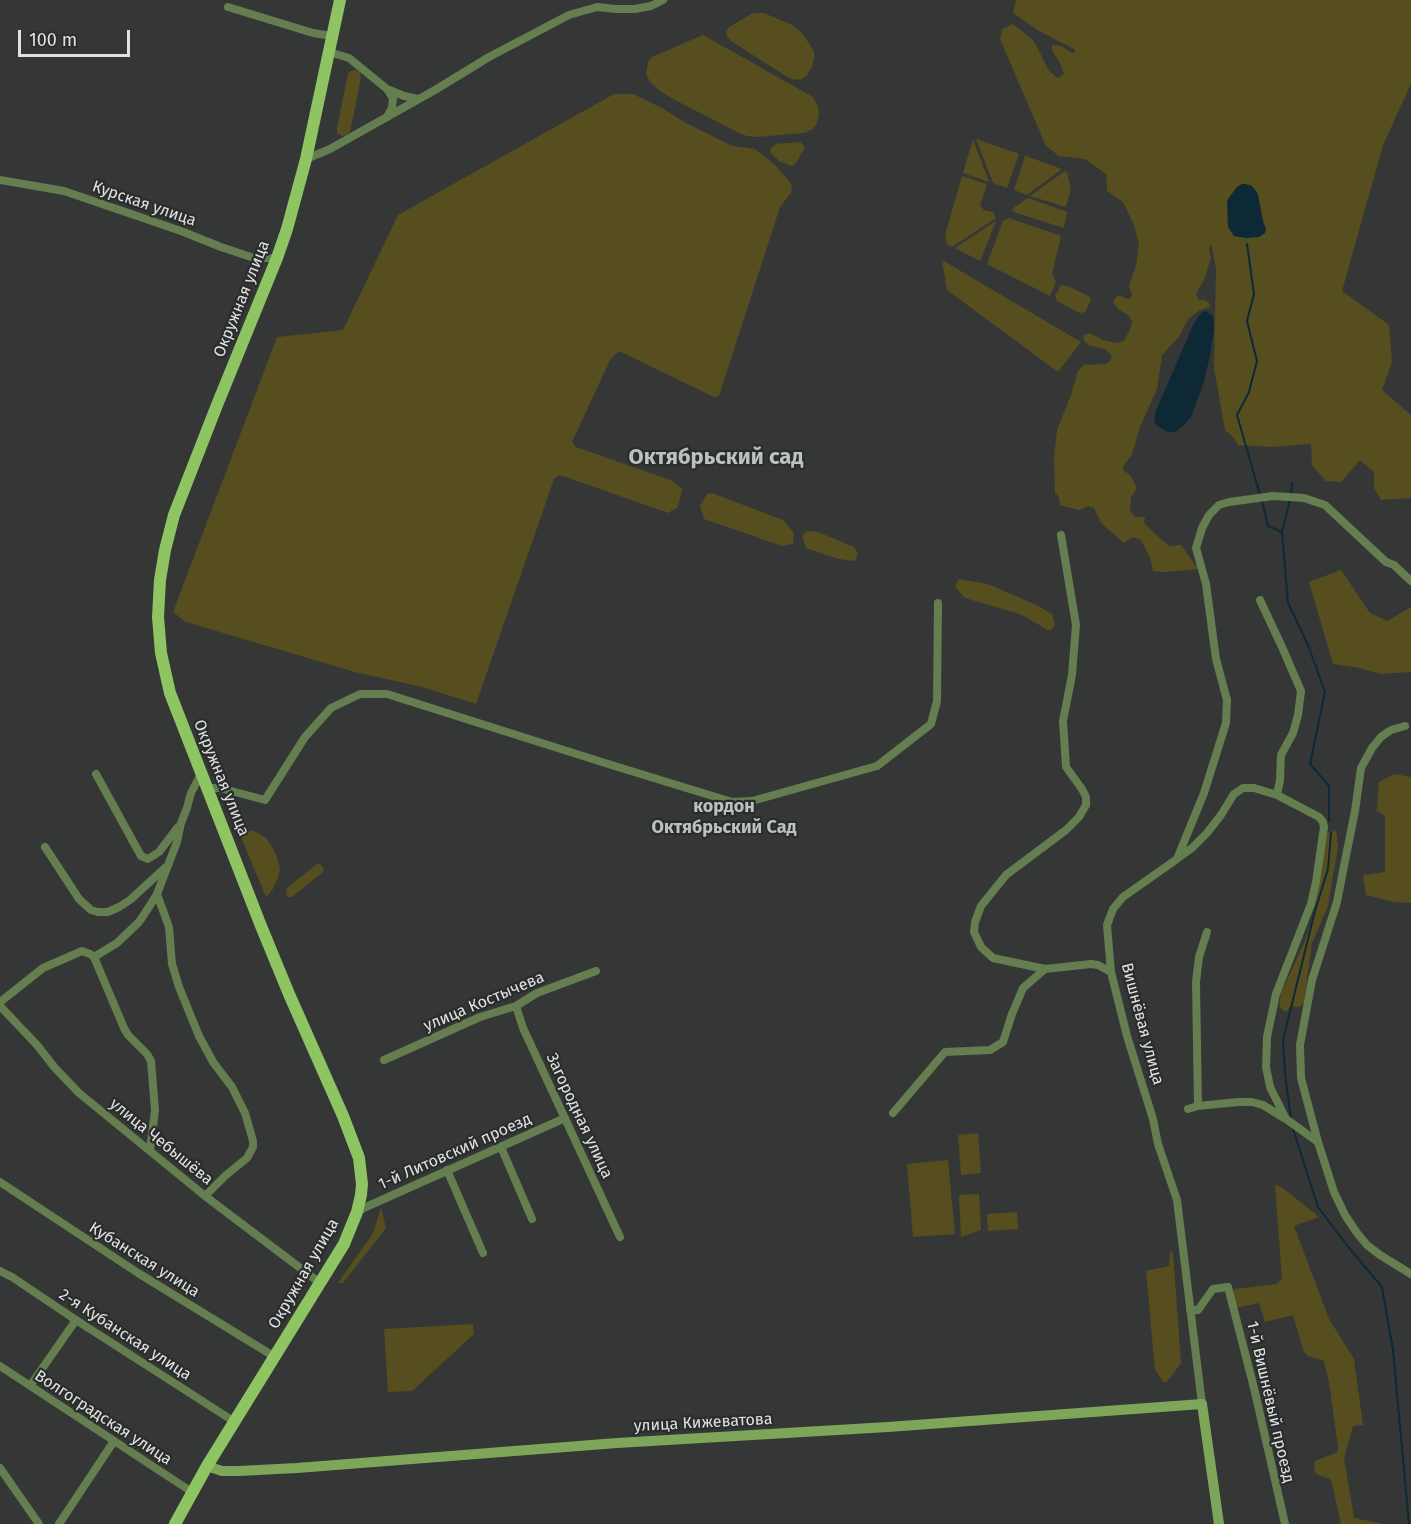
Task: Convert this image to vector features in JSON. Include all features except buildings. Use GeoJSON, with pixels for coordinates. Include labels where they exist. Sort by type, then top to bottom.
{"type":"FeatureCollection","features":[{"type":"Feature","properties":{"kind":"main road","name":"Окружная улица"},"geometry":{"type":"LineString","coordinates":[[175,1524],[207,1466],[344,1244],[357,1212],[362,1184],[359,1158],[343,1116],[261,926],[170,693],[161,653],[158,617],[161,572],[174,515],[277,258],[306,159],[340,0]]}},
{"type":"Feature","properties":{"kind":"main road","name":"улица Кижеватова"},"geometry":{"type":"LineString","coordinates":[[207,1466],[222,1471],[297,1468],[617,1443],[1202,1404]]}},
{"type":"Feature","properties":{"kind":"main road","name":"Вишнёвая улица"},"geometry":{"type":"LineString","coordinates":[[1202,1404],[1219,1524]]}},
{"type":"Feature","properties":{"kind":"street"},"geometry":{"type":"LineString","coordinates":[[611,0],[616,9]]}},
{"type":"Feature","properties":{"kind":"street"},"geometry":{"type":"LineString","coordinates":[[306,159],[330,149],[489,57],[569,15],[597,7],[635,9],[651,6],[663,0]]}},
{"type":"Feature","properties":{"kind":"street"},"geometry":{"type":"LineString","coordinates":[[228,7],[313,33],[332,36]]}},
{"type":"Feature","properties":{"kind":"street"},"geometry":{"type":"LineString","coordinates":[[329,52],[349,58],[387,89],[418,99]]}},
{"type":"Feature","properties":{"kind":"street"},"geometry":{"type":"LineString","coordinates":[[387,89],[393,98],[392,108],[387,117]]}},
{"type":"Feature","properties":{"kind":"street","name":"Курская улица"},"geometry":{"type":"LineString","coordinates":[[0,180],[64,191],[254,258],[277,258]]}},
{"type":"Feature","properties":{"kind":"street"},"geometry":{"type":"LineString","coordinates":[[1177,859],[1204,793],[1226,723],[1227,700],[1215,659],[1206,584],[1196,548],[1209,514],[1219,505],[1229,502],[1273,495],[1304,498],[1325,505],[1386,562],[1394,565],[1411,581]]}},
{"type":"Feature","properties":{"kind":"street"},"geometry":{"type":"LineString","coordinates":[[1061,535],[1076,625],[1072,675],[1063,721],[1066,767],[1082,789],[1086,797],[1086,805],[1079,817],[1066,830],[1006,875],[981,906],[974,932],[981,947],[993,958],[1045,969],[1091,964],[1111,972]]}},
{"type":"Feature","properties":{"kind":"street"},"geometry":{"type":"LineString","coordinates":[[1260,600],[1300,691],[1298,715],[1293,733],[1281,755],[1277,795],[1319,817],[1324,827],[1311,904],[1276,994],[1267,1037],[1267,1077],[1286,1119]]}},
{"type":"Feature","properties":{"kind":"street"},"geometry":{"type":"LineString","coordinates":[[207,788],[220,788],[265,800],[305,737],[331,708],[360,694],[387,693],[605,764],[732,802],[752,801],[877,766],[931,724],[937,701],[938,603]]}},
{"type":"Feature","properties":{"kind":"street"},"geometry":{"type":"LineString","coordinates":[[1405,726],[1391,730],[1381,737],[1371,748],[1361,768],[1339,892],[1315,971],[1300,1045],[1301,1078],[1318,1143],[1334,1192],[1345,1215],[1367,1245],[1411,1274]]}},
{"type":"Feature","properties":{"kind":"street"},"geometry":{"type":"LineString","coordinates":[[96,774],[141,856],[148,859],[159,852],[181,823]]}},
{"type":"Feature","properties":{"kind":"street"},"geometry":{"type":"LineString","coordinates":[[94,957],[117,943],[139,922],[157,894],[177,842],[191,793],[201,774]]}},
{"type":"Feature","properties":{"kind":"street","name":"Вишнёвая улица"},"geometry":{"type":"LineString","coordinates":[[1202,1404],[1177,1200],[1158,1144],[1153,1119],[1127,1036],[1111,972],[1107,925],[1113,909],[1123,897],[1192,848],[1221,815],[1234,794],[1243,788],[1254,788],[1277,795]]}},
{"type":"Feature","properties":{"kind":"street"},"geometry":{"type":"LineString","coordinates":[[45,847],[79,899],[91,910],[98,912],[108,912],[130,900],[167,866]]}},
{"type":"Feature","properties":{"kind":"street"},"geometry":{"type":"LineString","coordinates":[[157,894],[169,927],[172,964],[178,987],[208,1053],[232,1087],[245,1113],[254,1141],[247,1158],[205,1196]]}},
{"type":"Feature","properties":{"kind":"street"},"geometry":{"type":"LineString","coordinates":[[1198,1106],[1196,982],[1199,957],[1208,932]]}},
{"type":"Feature","properties":{"kind":"street"},"geometry":{"type":"LineString","coordinates":[[0,1004],[44,968],[82,951],[94,957],[124,1028],[147,1054],[151,1062],[155,1122],[150,1150]]}},
{"type":"Feature","properties":{"kind":"street"},"geometry":{"type":"LineString","coordinates":[[892,1113],[945,1052],[990,1050],[1003,1042],[1023,988],[1045,969]]}},
{"type":"Feature","properties":{"kind":"street","name":"улица Костычева"},"geometry":{"type":"LineString","coordinates":[[384,1060],[480,1017],[516,1006],[537,993],[596,971]]}},
{"type":"Feature","properties":{"kind":"street","name":"улица Чебышёва"},"geometry":{"type":"LineString","coordinates":[[0,1004],[79,1093],[205,1196],[320,1283]]}},
{"type":"Feature","properties":{"kind":"street","name":"Загородная улица"},"geometry":{"type":"LineString","coordinates":[[516,1006],[523,1028],[620,1237]]}},
{"type":"Feature","properties":{"kind":"street"},"geometry":{"type":"LineString","coordinates":[[1188,1109],[1239,1101],[1252,1102],[1263,1105],[1286,1119],[1318,1143]]}},
{"type":"Feature","properties":{"kind":"street","name":"1-й Литовский проезд"},"geometry":{"type":"LineString","coordinates":[[357,1212],[565,1118]]}},
{"type":"Feature","properties":{"kind":"street"},"geometry":{"type":"LineString","coordinates":[[501,1147],[532,1220]]}},
{"type":"Feature","properties":{"kind":"street"},"geometry":{"type":"LineString","coordinates":[[447,1170],[483,1253]]}},
{"type":"Feature","properties":{"kind":"street","name":"Кубанская улица"},"geometry":{"type":"LineString","coordinates":[[0,1182],[129,1267],[275,1357]]}},
{"type":"Feature","properties":{"kind":"street","name":"2-я Кубанская улица"},"geometry":{"type":"LineString","coordinates":[[0,1271],[235,1422]]}},
{"type":"Feature","properties":{"kind":"street","name":"1-й Вишнёвый проезд"},"geometry":{"type":"LineString","coordinates":[[1190,1310],[1198,1310],[1213,1289],[1228,1287],[1285,1524]]}},
{"type":"Feature","properties":{"kind":"street"},"geometry":{"type":"LineString","coordinates":[[30,1386],[76,1320]]}},
{"type":"Feature","properties":{"kind":"street","name":"Волгоградская улица"},"geometry":{"type":"LineString","coordinates":[[0,1366],[192,1492]]}},
{"type":"Feature","properties":{"kind":"street"},"geometry":{"type":"LineString","coordinates":[[59,1524],[114,1442]]}},
{"type":"Feature","properties":{"kind":"street"},"geometry":{"type":"LineString","coordinates":[[0,1468],[39,1524]]}},
{"type":"Feature","properties":{"kind":"shaded area"},"geometry":{"type":"Polygon","coordinates":[[[1016,0],[1411,0],[1411,84],[1383,145],[1342,291],[1389,325],[1392,362],[1382,390],[1411,415],[1411,498],[1381,500],[1374,488],[1374,472],[1360,460],[1341,482],[1326,481],[1312,465],[1311,444],[1270,447],[1238,445],[1225,430],[1214,368],[1216,267],[1211,244],[1209,248],[1211,258],[1204,280],[1196,294],[1199,300],[1205,300],[1210,307],[1200,310],[1189,318],[1178,338],[1162,355],[1157,389],[1140,427],[1132,454],[1122,469],[1131,476],[1137,488],[1131,497],[1130,511],[1135,517],[1145,517],[1144,523],[1169,546],[1181,545],[1198,569],[1153,571],[1150,558],[1141,540],[1133,537],[1124,543],[1101,523],[1094,508],[1088,506],[1079,510],[1060,505],[1059,497],[1055,493],[1054,457],[1057,430],[1078,371],[1084,365],[1105,364],[1112,358],[1105,349],[1091,346],[1083,338],[1084,335],[1090,333],[1103,340],[1117,343],[1124,341],[1132,321],[1113,302],[1117,296],[1128,299],[1132,296],[1129,285],[1136,266],[1139,244],[1134,225],[1123,202],[1107,191],[1106,174],[1085,159],[1059,156],[1046,146],[1000,39],[1002,29],[1013,24],[1034,41],[1049,71],[1058,78],[1064,74],[1052,50],[1052,45],[1061,46],[1075,53],[1074,49],[1039,31],[1013,13],[1016,0]]]}},
{"type":"Feature","properties":{"kind":"shaded area"},"geometry":{"type":"Polygon","coordinates":[[[757,13],[764,13],[792,25],[802,33],[814,51],[814,57],[812,67],[802,79],[789,78],[731,41],[727,36],[726,32],[729,27],[757,13]]]}},
{"type":"Feature","properties":{"kind":"shaded area"},"geometry":{"type":"Polygon","coordinates":[[[703,35],[813,97],[818,106],[819,115],[813,129],[804,133],[747,136],[675,100],[650,82],[646,73],[648,62],[652,57],[703,35]]]}},
{"type":"Feature","properties":{"kind":"shaded area"},"geometry":{"type":"Polygon","coordinates":[[[356,70],[360,73],[361,78],[350,132],[342,136],[337,133],[337,128],[348,74],[356,70]]]}},
{"type":"Feature","properties":{"kind":"shaded area"},"geometry":{"type":"Polygon","coordinates":[[[614,94],[633,94],[732,146],[755,149],[776,166],[792,185],[791,193],[780,207],[719,396],[714,397],[619,351],[610,360],[572,442],[576,447],[673,481],[682,489],[678,507],[668,513],[566,477],[559,475],[554,479],[476,704],[422,687],[355,672],[186,622],[173,612],[277,337],[343,330],[398,215],[614,94]]]}},
{"type":"Feature","properties":{"kind":"shaded area"},"geometry":{"type":"Polygon","coordinates":[[[973,139],[989,182],[963,173],[973,139]]]}},
{"type":"Feature","properties":{"kind":"shaded area"},"geometry":{"type":"Polygon","coordinates":[[[976,139],[1019,154],[1007,188],[993,183],[976,139]]]}},
{"type":"Feature","properties":{"kind":"shaded area"},"geometry":{"type":"Polygon","coordinates":[[[800,142],[805,147],[792,166],[779,161],[770,152],[776,144],[800,142]]]}},
{"type":"Feature","properties":{"kind":"shaded area"},"geometry":{"type":"Polygon","coordinates":[[[1025,156],[1062,169],[1027,195],[1014,190],[1025,156]]]}},
{"type":"Feature","properties":{"kind":"shaded area"},"geometry":{"type":"Polygon","coordinates":[[[1065,171],[1071,189],[1066,207],[1030,196],[1065,171]]]}},
{"type":"Feature","properties":{"kind":"shaded area"},"geometry":{"type":"Polygon","coordinates":[[[962,176],[987,184],[980,206],[983,210],[993,212],[996,218],[952,247],[947,244],[945,235],[962,176]]]}},
{"type":"Feature","properties":{"kind":"shaded area"},"geometry":{"type":"Polygon","coordinates":[[[1028,198],[1067,212],[1064,228],[1013,212],[1012,209],[1028,198]]]}},
{"type":"Feature","properties":{"kind":"shaded area"},"geometry":{"type":"Polygon","coordinates":[[[1009,218],[1061,236],[1052,274],[1056,282],[1050,296],[987,264],[1003,221],[1009,218]]]}},
{"type":"Feature","properties":{"kind":"shaded area"},"geometry":{"type":"Polygon","coordinates":[[[996,221],[980,261],[955,248],[996,221]]]}},
{"type":"Feature","properties":{"kind":"shaded area"},"geometry":{"type":"Polygon","coordinates":[[[942,260],[1081,342],[1058,372],[947,290],[942,260]]]}},
{"type":"Feature","properties":{"kind":"shaded area"},"geometry":{"type":"Polygon","coordinates":[[[1061,285],[1090,297],[1091,300],[1085,312],[1080,313],[1057,301],[1055,296],[1061,285]]]}},
{"type":"Feature","properties":{"kind":"shaded area"},"geometry":{"type":"Polygon","coordinates":[[[712,493],[783,520],[794,533],[793,544],[782,546],[704,519],[700,506],[707,494],[712,493]]]}},
{"type":"Feature","properties":{"kind":"shaded area"},"geometry":{"type":"Polygon","coordinates":[[[807,531],[818,532],[854,547],[858,553],[855,561],[838,559],[806,548],[802,536],[807,531]]]}},
{"type":"Feature","properties":{"kind":"shaded area"},"geometry":{"type":"Polygon","coordinates":[[[1341,570],[1370,613],[1387,621],[1411,607],[1411,672],[1380,674],[1333,664],[1309,582],[1341,570]]]}},
{"type":"Feature","properties":{"kind":"shaded area"},"geometry":{"type":"Polygon","coordinates":[[[958,579],[988,584],[1036,605],[1052,614],[1055,625],[1050,631],[1020,614],[965,598],[955,587],[958,579]]]}},
{"type":"Feature","properties":{"kind":"shaded area"},"geometry":{"type":"Polygon","coordinates":[[[1394,774],[1411,777],[1411,903],[1394,902],[1366,895],[1363,875],[1385,872],[1385,816],[1376,810],[1379,782],[1394,774]]]}},
{"type":"Feature","properties":{"kind":"shaded area"},"geometry":{"type":"Polygon","coordinates":[[[254,831],[266,838],[277,857],[279,875],[273,889],[266,897],[239,832],[254,831]]]}},
{"type":"Feature","properties":{"kind":"shaded area"},"geometry":{"type":"Polygon","coordinates":[[[1336,831],[1338,846],[1328,906],[1312,943],[1304,1002],[1300,1007],[1291,1006],[1286,1012],[1279,1007],[1281,993],[1304,943],[1315,911],[1322,848],[1326,833],[1336,831]]]}},
{"type":"Feature","properties":{"kind":"shaded area"},"geometry":{"type":"Polygon","coordinates":[[[317,864],[322,866],[323,872],[292,897],[287,897],[286,890],[289,886],[317,864]]]}},
{"type":"Feature","properties":{"kind":"shaded area"},"geometry":{"type":"Polygon","coordinates":[[[978,1133],[981,1173],[961,1175],[958,1135],[978,1133]]]}},
{"type":"Feature","properties":{"kind":"shaded area"},"geometry":{"type":"Polygon","coordinates":[[[948,1160],[955,1234],[913,1237],[907,1164],[948,1160]]]}},
{"type":"Feature","properties":{"kind":"shaded area"},"geometry":{"type":"Polygon","coordinates":[[[1275,1185],[1283,1188],[1319,1217],[1294,1226],[1329,1319],[1354,1359],[1363,1425],[1353,1426],[1344,1458],[1354,1518],[1384,1524],[1341,1524],[1330,1479],[1315,1472],[1315,1461],[1338,1452],[1329,1382],[1324,1361],[1308,1356],[1304,1352],[1293,1315],[1265,1322],[1259,1303],[1236,1308],[1232,1293],[1235,1289],[1277,1284],[1282,1279],[1275,1185]]]}},
{"type":"Feature","properties":{"kind":"shaded area"},"geometry":{"type":"Polygon","coordinates":[[[979,1194],[981,1230],[961,1237],[959,1195],[979,1194]]]}},
{"type":"Feature","properties":{"kind":"shaded area"},"geometry":{"type":"Polygon","coordinates":[[[381,1208],[386,1228],[343,1283],[338,1283],[373,1233],[381,1208]]]}},
{"type":"Feature","properties":{"kind":"shaded area"},"geometry":{"type":"Polygon","coordinates":[[[1017,1212],[1018,1229],[988,1231],[987,1214],[1017,1212]]]}},
{"type":"Feature","properties":{"kind":"shaded area"},"geometry":{"type":"Polygon","coordinates":[[[1173,1252],[1181,1363],[1167,1382],[1163,1382],[1155,1370],[1146,1271],[1169,1266],[1170,1253],[1173,1252]]]}},
{"type":"Feature","properties":{"kind":"shaded area"},"geometry":{"type":"Polygon","coordinates":[[[473,1324],[474,1334],[412,1391],[388,1392],[384,1329],[473,1324]]]}},
{"type":"Feature","properties":{"kind":"water"},"geometry":{"type":"Polygon","coordinates":[[[1242,184],[1252,186],[1258,194],[1266,229],[1265,233],[1259,237],[1234,236],[1228,227],[1228,199],[1242,184]]]}},
{"type":"Feature","properties":{"kind":"water"},"geometry":{"type":"Polygon","coordinates":[[[1206,311],[1213,317],[1214,328],[1204,382],[1191,417],[1176,432],[1168,432],[1156,425],[1155,413],[1194,323],[1202,312],[1206,311]]]}},
{"type":"Feature","properties":{"kind":"waterway"},"geometry":{"type":"LineString","coordinates":[[1247,244],[1254,294],[1247,321],[1257,361],[1249,392],[1237,415],[1260,495]]}},
{"type":"Feature","properties":{"kind":"waterway"},"geometry":{"type":"LineString","coordinates":[[1291,495],[1292,483]]}},
{"type":"Feature","properties":{"kind":"waterway"},"geometry":{"type":"LineString","coordinates":[[1282,532],[1290,500]]}},
{"type":"Feature","properties":{"kind":"waterway"},"geometry":{"type":"LineString","coordinates":[[1262,501],[1268,526],[1282,532],[1288,603],[1308,645],[1325,692],[1310,764],[1329,786],[1329,821]]}},
{"type":"Feature","properties":{"kind":"waterway"},"geometry":{"type":"LineString","coordinates":[[1291,1120],[1283,1040],[1315,911],[1328,869],[1331,833]]}},
{"type":"Feature","properties":{"kind":"waterway"},"geometry":{"type":"LineString","coordinates":[[1293,1129],[1318,1207],[1382,1287],[1393,1350],[1409,1524]]}},
{"type":"Feature","properties":{"kind":"district","name":"Октябрьский сад"},"geometry":{"type":"Point","coordinates":[716,458]}},
{"type":"Feature","properties":{"kind":"district","name":"кордон Октябрьский Сад"},"geometry":{"type":"Point","coordinates":[724,817]}}]}
